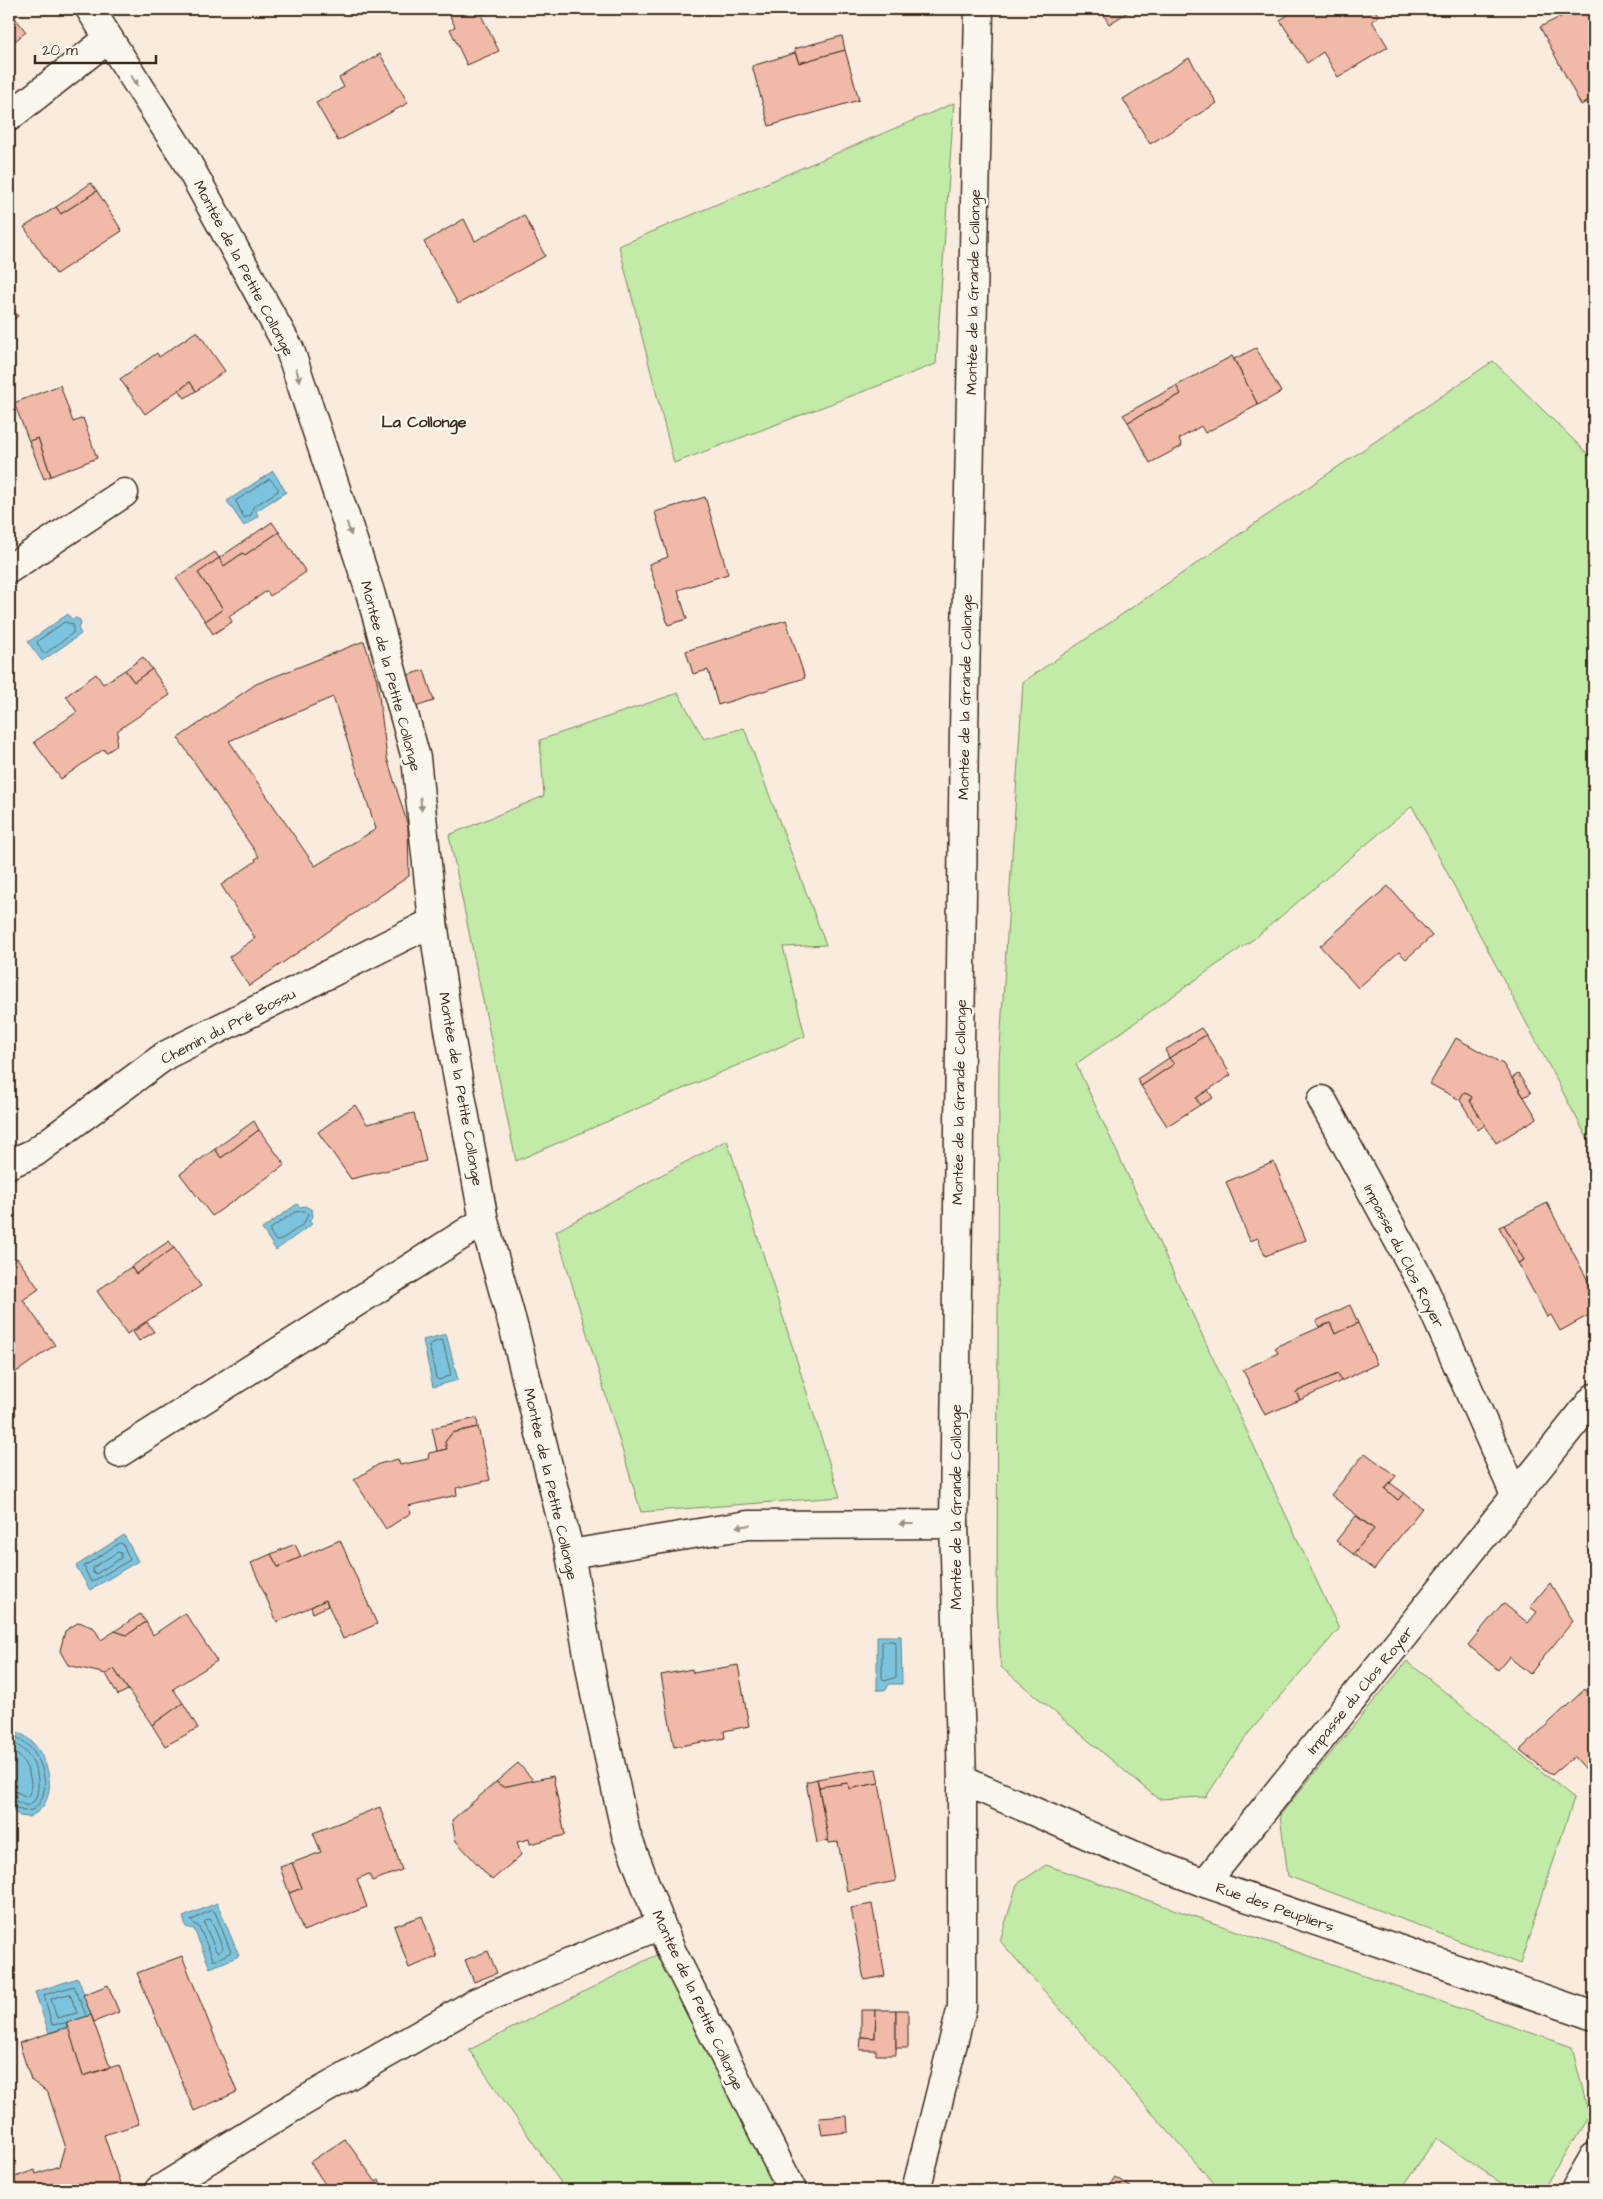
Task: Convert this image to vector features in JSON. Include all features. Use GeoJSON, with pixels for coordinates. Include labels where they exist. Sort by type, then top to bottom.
{"type":"FeatureCollection","features":[{"type":"Feature","properties":{"kind":"street","name":"Montée de la Petite Collonge"},"geometry":{"type":"LineString","coordinates":[[90,9],[183,155],[290,350],[370,592],[416,758],[433,922],[448,1024],[484,1221],[514,1329],[570,1554],[595,1694],[626,1834],[660,1924],[773,2156],[792,2190]]}},
{"type":"Feature","properties":{"kind":"street","name":"Montée de la Grande Collonge"},"geometry":{"type":"LineString","coordinates":[[916,2190],[962,2007],[962,1780],[954,1524],[964,722],[979,9]]}},
{"type":"Feature","properties":{"kind":"street"},"geometry":{"type":"LineString","coordinates":[[9,117],[108,39]]}},
{"type":"Feature","properties":{"kind":"street"},"geometry":{"type":"LineString","coordinates":[[9,569],[124,493]]}},
{"type":"Feature","properties":{"kind":"street","name":"Chemin du Pré Bossu"},"geometry":{"type":"LineString","coordinates":[[9,1164],[34,1154],[166,1055],[433,922]]}},
{"type":"Feature","properties":{"kind":"street","name":"Impasse du Clos Royer"},"geometry":{"type":"LineString","coordinates":[[1322,1100],[1421,1282],[1516,1496]]}},
{"type":"Feature","properties":{"kind":"street"},"geometry":{"type":"LineString","coordinates":[[119,1452],[484,1221]]}},
{"type":"Feature","properties":{"kind":"street","name":"Impasse du Clos Royer"},"geometry":{"type":"LineString","coordinates":[[1205,1883],[1594,1398]]}},
{"type":"Feature","properties":{"kind":"street"},"geometry":{"type":"LineString","coordinates":[[570,1554],[748,1525],[954,1524]]}},
{"type":"Feature","properties":{"kind":"street","name":"Rue des Peupliers"},"geometry":{"type":"LineString","coordinates":[[962,1780],[1147,1861],[1205,1883],[1594,2016]]}},
{"type":"Feature","properties":{"kind":"street"},"geometry":{"type":"LineString","coordinates":[[159,2190],[290,2108],[477,2002],[660,1924]]}},
{"type":"Feature","properties":{"kind":"street"},"geometry":{"type":"LineString","coordinates":[[1575,2190],[1594,2157]]}},
{"type":"Feature","properties":{"kind":"green space"},"geometry":{"type":"Polygon","coordinates":[[[954,103],[936,364],[674,463],[619,246],[954,103]]]}},
{"type":"Feature","properties":{"kind":"green space"},"geometry":{"type":"Polygon","coordinates":[[[1493,361],[1594,460],[1594,1151],[1412,806],[1255,938],[1076,1064],[1339,1629],[1247,1735],[1206,1797],[1158,1799],[1001,1667],[997,1604],[999,1062],[1023,682],[1493,361]]]}},
{"type":"Feature","properties":{"kind":"green space"},"geometry":{"type":"Polygon","coordinates":[[[678,693],[704,739],[744,728],[826,945],[783,947],[805,1036],[516,1161],[449,835],[544,796],[540,740],[678,693]]]}},
{"type":"Feature","properties":{"kind":"green space"},"geometry":{"type":"Polygon","coordinates":[[[727,1140],[840,1497],[641,1512],[556,1231],[727,1140]]]}},
{"type":"Feature","properties":{"kind":"green space"},"geometry":{"type":"Polygon","coordinates":[[[1407,1661],[1574,1798],[1520,1964],[1288,1876],[1280,1815],[1407,1661]]]}},
{"type":"Feature","properties":{"kind":"green space"},"geometry":{"type":"Polygon","coordinates":[[[1046,1865],[1572,2047],[1589,2116],[1542,2190],[1511,2190],[1436,2138],[1401,2190],[1220,2190],[1000,1941],[1017,1884],[1046,1865]]]}},
{"type":"Feature","properties":{"kind":"green space"},"geometry":{"type":"Polygon","coordinates":[[[670,1948],[792,2190],[550,2190],[561,2183],[469,2050],[670,1948]]]}},
{"type":"Feature","properties":{"kind":"water"},"geometry":{"type":"Polygon","coordinates":[[[273,471],[286,492],[256,511],[258,516],[244,526],[227,501],[273,471]]]}},
{"type":"Feature","properties":{"kind":"water"},"geometry":{"type":"Polygon","coordinates":[[[68,614],[71,619],[76,618],[80,620],[81,625],[78,628],[81,634],[42,661],[28,642],[68,614]]]}},
{"type":"Feature","properties":{"kind":"water"},"geometry":{"type":"Polygon","coordinates":[[[297,1204],[300,1207],[305,1206],[312,1210],[313,1217],[309,1221],[312,1224],[276,1250],[262,1229],[297,1204]]]}},
{"type":"Feature","properties":{"kind":"water"},"geometry":{"type":"Polygon","coordinates":[[[446,1334],[458,1380],[433,1387],[423,1340],[446,1334]]]}},
{"type":"Feature","properties":{"kind":"water"},"geometry":{"type":"Polygon","coordinates":[[[124,1535],[138,1561],[90,1590],[76,1566],[124,1535]]]}},
{"type":"Feature","properties":{"kind":"water"},"geometry":{"type":"Polygon","coordinates":[[[877,1636],[901,1636],[902,1684],[889,1684],[886,1690],[877,1690],[877,1636]]]}},
{"type":"Feature","properties":{"kind":"water"},"geometry":{"type":"Polygon","coordinates":[[[9,1730],[22,1734],[33,1743],[42,1756],[47,1770],[49,1784],[47,1798],[40,1809],[28,1817],[20,1816],[9,1808],[9,1730]]]}},
{"type":"Feature","properties":{"kind":"water"},"geometry":{"type":"Polygon","coordinates":[[[217,1903],[239,1956],[210,1968],[194,1929],[186,1927],[183,1917],[217,1903]]]}},
{"type":"Feature","properties":{"kind":"water"},"geometry":{"type":"Polygon","coordinates":[[[78,1978],[93,2019],[49,2033],[35,1992],[78,1978]]]}},
{"type":"Feature","properties":{"kind":"building"},"geometry":{"type":"Polygon","coordinates":[[[447,9],[496,9],[481,15],[499,51],[467,65],[450,29],[455,27],[447,9]]]}},
{"type":"Feature","properties":{"kind":"building"},"geometry":{"type":"Polygon","coordinates":[[[1100,9],[1133,9],[1109,24],[1100,9]]]}},
{"type":"Feature","properties":{"kind":"building"},"geometry":{"type":"Polygon","coordinates":[[[1298,9],[1374,9],[1379,16],[1372,21],[1388,47],[1338,77],[1323,52],[1307,63],[1280,20],[1298,9]]]}},
{"type":"Feature","properties":{"kind":"building"},"geometry":{"type":"Polygon","coordinates":[[[1576,9],[1594,9],[1594,98],[1581,105],[1540,27],[1576,9]]]}},
{"type":"Feature","properties":{"kind":"building"},"geometry":{"type":"Polygon","coordinates":[[[9,10],[26,32],[9,46],[9,10]]]}},
{"type":"Feature","properties":{"kind":"building"},"geometry":{"type":"Polygon","coordinates":[[[842,36],[845,50],[799,63],[794,49],[842,36]]]}},
{"type":"Feature","properties":{"kind":"building"},"geometry":{"type":"Polygon","coordinates":[[[845,50],[859,100],[769,126],[752,66],[795,53],[799,63],[845,50]]]}},
{"type":"Feature","properties":{"kind":"building"},"geometry":{"type":"Polygon","coordinates":[[[380,54],[408,103],[338,141],[316,103],[344,87],[339,78],[380,54]]]}},
{"type":"Feature","properties":{"kind":"building"},"geometry":{"type":"Polygon","coordinates":[[[1189,58],[1217,103],[1150,144],[1123,99],[1189,58]]]}},
{"type":"Feature","properties":{"kind":"building"},"geometry":{"type":"Polygon","coordinates":[[[91,183],[97,191],[61,214],[56,207],[91,183]]]}},
{"type":"Feature","properties":{"kind":"building"},"geometry":{"type":"Polygon","coordinates":[[[97,191],[122,231],[56,274],[24,227],[56,207],[61,214],[97,191]]]}},
{"type":"Feature","properties":{"kind":"building"},"geometry":{"type":"Polygon","coordinates":[[[524,215],[545,256],[458,304],[424,242],[464,219],[475,241],[524,215]]]}},
{"type":"Feature","properties":{"kind":"building"},"geometry":{"type":"Polygon","coordinates":[[[9,304],[18,316],[9,323],[9,304]]]}},
{"type":"Feature","properties":{"kind":"building"},"geometry":{"type":"Polygon","coordinates":[[[197,331],[225,371],[196,391],[190,382],[145,414],[120,379],[157,353],[159,357],[197,331]]]}},
{"type":"Feature","properties":{"kind":"building"},"geometry":{"type":"Polygon","coordinates":[[[1256,348],[1281,392],[1258,405],[1234,359],[1256,348]]]}},
{"type":"Feature","properties":{"kind":"building"},"geometry":{"type":"Polygon","coordinates":[[[1232,356],[1258,405],[1205,433],[1201,426],[1179,439],[1182,446],[1150,463],[1128,422],[1181,394],[1176,386],[1232,356]]]}},
{"type":"Feature","properties":{"kind":"building"},"geometry":{"type":"Polygon","coordinates":[[[190,382],[196,391],[185,398],[179,390],[190,382]]]}},
{"type":"Feature","properties":{"kind":"building"},"geometry":{"type":"Polygon","coordinates":[[[60,385],[73,422],[83,418],[97,458],[51,476],[38,438],[29,441],[14,403],[60,385]]]}},
{"type":"Feature","properties":{"kind":"building"},"geometry":{"type":"Polygon","coordinates":[[[1176,386],[1181,394],[1128,422],[1123,415],[1176,386]]]}},
{"type":"Feature","properties":{"kind":"building"},"geometry":{"type":"Polygon","coordinates":[[[38,438],[51,476],[44,479],[29,441],[38,438]]]}},
{"type":"Feature","properties":{"kind":"building"},"geometry":{"type":"Polygon","coordinates":[[[705,497],[728,574],[678,590],[687,619],[668,625],[649,564],[668,557],[655,512],[705,497]]]}},
{"type":"Feature","properties":{"kind":"building"},"geometry":{"type":"Polygon","coordinates":[[[272,522],[279,532],[245,555],[243,553],[224,566],[219,558],[272,522]]]}},
{"type":"Feature","properties":{"kind":"building"},"geometry":{"type":"Polygon","coordinates":[[[279,532],[306,572],[270,596],[267,591],[229,616],[232,622],[213,634],[205,621],[223,609],[198,573],[219,558],[224,566],[243,553],[245,555],[279,532]]]}},
{"type":"Feature","properties":{"kind":"building"},"geometry":{"type":"Polygon","coordinates":[[[215,552],[219,558],[198,573],[223,609],[205,621],[176,578],[215,552]]]}},
{"type":"Feature","properties":{"kind":"building"},"geometry":{"type":"Polygon","coordinates":[[[786,620],[805,678],[718,705],[708,670],[693,674],[686,651],[786,620]]]}},
{"type":"Feature","properties":{"kind":"building"},"geometry":{"type":"Polygon","coordinates":[[[364,641],[377,680],[387,758],[408,826],[409,876],[249,986],[229,957],[255,938],[221,885],[259,857],[178,738],[256,684],[364,641]],[[333,697],[229,741],[315,866],[376,829],[333,697]]]}},
{"type":"Feature","properties":{"kind":"building"},"geometry":{"type":"Polygon","coordinates":[[[143,657],[152,669],[134,682],[125,670],[143,657]]]}},
{"type":"Feature","properties":{"kind":"building"},"geometry":{"type":"Polygon","coordinates":[[[152,669],[170,695],[118,730],[116,746],[106,753],[104,749],[61,779],[34,742],[77,712],[66,696],[96,674],[103,684],[125,670],[134,682],[152,669]]]}},
{"type":"Feature","properties":{"kind":"building"},"geometry":{"type":"Polygon","coordinates":[[[424,670],[434,701],[415,707],[405,676],[424,670]]]}},
{"type":"Feature","properties":{"kind":"building"},"geometry":{"type":"Polygon","coordinates":[[[1388,886],[1432,936],[1406,959],[1399,952],[1358,988],[1320,946],[1388,886]]]}},
{"type":"Feature","properties":{"kind":"building"},"geometry":{"type":"Polygon","coordinates":[[[1201,1028],[1206,1035],[1169,1058],[1165,1050],[1201,1028]]]}},
{"type":"Feature","properties":{"kind":"building"},"geometry":{"type":"Polygon","coordinates":[[[1206,1035],[1231,1075],[1196,1098],[1200,1105],[1167,1126],[1141,1086],[1174,1064],[1169,1058],[1206,1035]]]}},
{"type":"Feature","properties":{"kind":"building"},"geometry":{"type":"Polygon","coordinates":[[[1456,1038],[1503,1064],[1537,1118],[1496,1143],[1470,1101],[1472,1097],[1464,1092],[1460,1100],[1430,1084],[1456,1038]]]}},
{"type":"Feature","properties":{"kind":"building"},"geometry":{"type":"Polygon","coordinates":[[[1169,1058],[1174,1064],[1141,1086],[1137,1079],[1169,1058]]]}},
{"type":"Feature","properties":{"kind":"building"},"geometry":{"type":"Polygon","coordinates":[[[1518,1074],[1531,1093],[1524,1097],[1512,1078],[1518,1074]]]}},
{"type":"Feature","properties":{"kind":"building"},"geometry":{"type":"Polygon","coordinates":[[[1208,1090],[1213,1098],[1200,1105],[1196,1098],[1208,1090]]]}},
{"type":"Feature","properties":{"kind":"building"},"geometry":{"type":"Polygon","coordinates":[[[1464,1092],[1472,1097],[1470,1101],[1485,1125],[1478,1130],[1460,1100],[1464,1092]]]}},
{"type":"Feature","properties":{"kind":"building"},"geometry":{"type":"Polygon","coordinates":[[[355,1105],[367,1124],[414,1113],[426,1161],[351,1179],[318,1132],[355,1105]]]}},
{"type":"Feature","properties":{"kind":"building"},"geometry":{"type":"Polygon","coordinates":[[[254,1121],[259,1130],[221,1158],[215,1149],[254,1121]]]}},
{"type":"Feature","properties":{"kind":"building"},"geometry":{"type":"Polygon","coordinates":[[[259,1130],[285,1165],[212,1216],[180,1174],[215,1149],[221,1158],[259,1130]]]}},
{"type":"Feature","properties":{"kind":"building"},"geometry":{"type":"Polygon","coordinates":[[[1274,1162],[1306,1240],[1265,1256],[1258,1238],[1250,1241],[1226,1182],[1274,1162]]]}},
{"type":"Feature","properties":{"kind":"building"},"geometry":{"type":"Polygon","coordinates":[[[1547,1203],[1594,1292],[1591,1295],[1594,1300],[1594,1308],[1589,1315],[1560,1331],[1551,1315],[1547,1317],[1518,1263],[1524,1260],[1504,1225],[1547,1203]]]}},
{"type":"Feature","properties":{"kind":"building"},"geometry":{"type":"Polygon","coordinates":[[[1504,1225],[1524,1260],[1518,1263],[1499,1227],[1504,1225]]]}},
{"type":"Feature","properties":{"kind":"building"},"geometry":{"type":"Polygon","coordinates":[[[169,1241],[174,1248],[136,1274],[131,1267],[169,1241]]]}},
{"type":"Feature","properties":{"kind":"building"},"geometry":{"type":"Polygon","coordinates":[[[174,1248],[201,1286],[127,1334],[97,1291],[131,1267],[136,1274],[174,1248]]]}},
{"type":"Feature","properties":{"kind":"building"},"geometry":{"type":"Polygon","coordinates":[[[17,1258],[39,1289],[23,1300],[55,1345],[9,1377],[9,1264],[17,1258]]]}},
{"type":"Feature","properties":{"kind":"building"},"geometry":{"type":"Polygon","coordinates":[[[1350,1305],[1358,1323],[1335,1334],[1330,1323],[1319,1327],[1316,1321],[1350,1305]]]}},
{"type":"Feature","properties":{"kind":"building"},"geometry":{"type":"Polygon","coordinates":[[[147,1322],[154,1332],[139,1341],[133,1332],[147,1322]]]}},
{"type":"Feature","properties":{"kind":"building"},"geometry":{"type":"Polygon","coordinates":[[[1330,1323],[1335,1334],[1358,1323],[1377,1364],[1341,1381],[1338,1374],[1296,1392],[1300,1400],[1265,1415],[1243,1370],[1278,1353],[1275,1347],[1330,1323]]]}},
{"type":"Feature","properties":{"kind":"building"},"geometry":{"type":"Polygon","coordinates":[[[1338,1374],[1341,1381],[1300,1400],[1296,1392],[1338,1374]]]}},
{"type":"Feature","properties":{"kind":"building"},"geometry":{"type":"Polygon","coordinates":[[[477,1418],[478,1427],[452,1433],[445,1442],[447,1449],[437,1451],[432,1428],[477,1418]]]}},
{"type":"Feature","properties":{"kind":"building"},"geometry":{"type":"Polygon","coordinates":[[[478,1427],[490,1480],[456,1488],[457,1495],[408,1506],[411,1513],[386,1529],[354,1480],[379,1464],[398,1459],[400,1465],[428,1459],[429,1453],[447,1449],[445,1442],[452,1433],[478,1427]]]}},
{"type":"Feature","properties":{"kind":"building"},"geometry":{"type":"Polygon","coordinates":[[[1365,1453],[1396,1476],[1385,1489],[1398,1500],[1404,1493],[1422,1508],[1374,1570],[1353,1554],[1374,1529],[1331,1495],[1365,1453]]]}},
{"type":"Feature","properties":{"kind":"building"},"geometry":{"type":"Polygon","coordinates":[[[1390,1483],[1404,1493],[1398,1500],[1385,1489],[1390,1483]]]}},
{"type":"Feature","properties":{"kind":"building"},"geometry":{"type":"Polygon","coordinates":[[[1356,1516],[1374,1529],[1353,1554],[1336,1541],[1356,1516]]]}},
{"type":"Feature","properties":{"kind":"building"},"geometry":{"type":"Polygon","coordinates":[[[340,1540],[377,1624],[343,1639],[326,1600],[277,1622],[251,1563],[271,1554],[278,1567],[340,1540]]]}},
{"type":"Feature","properties":{"kind":"building"},"geometry":{"type":"Polygon","coordinates":[[[295,1544],[301,1557],[278,1567],[271,1554],[295,1544]]]}},
{"type":"Feature","properties":{"kind":"building"},"geometry":{"type":"Polygon","coordinates":[[[1550,1583],[1573,1621],[1530,1674],[1509,1657],[1498,1670],[1468,1645],[1503,1603],[1528,1623],[1537,1612],[1530,1607],[1550,1583]]]}},
{"type":"Feature","properties":{"kind":"building"},"geometry":{"type":"Polygon","coordinates":[[[326,1600],[328,1606],[313,1613],[311,1607],[326,1600]]]}},
{"type":"Feature","properties":{"kind":"building"},"geometry":{"type":"Polygon","coordinates":[[[185,1613],[217,1661],[173,1689],[183,1703],[152,1725],[114,1669],[106,1674],[68,1665],[60,1651],[65,1631],[79,1622],[94,1628],[101,1640],[115,1631],[127,1635],[146,1622],[153,1635],[185,1613]]]}},
{"type":"Feature","properties":{"kind":"building"},"geometry":{"type":"Polygon","coordinates":[[[140,1614],[146,1622],[127,1635],[115,1631],[140,1614]]]}},
{"type":"Feature","properties":{"kind":"building"},"geometry":{"type":"Polygon","coordinates":[[[738,1665],[749,1726],[724,1731],[725,1738],[674,1747],[661,1675],[692,1669],[693,1673],[738,1665]]]}},
{"type":"Feature","properties":{"kind":"building"},"geometry":{"type":"Polygon","coordinates":[[[114,1669],[128,1690],[118,1695],[106,1674],[114,1669]]]}},
{"type":"Feature","properties":{"kind":"building"},"geometry":{"type":"Polygon","coordinates":[[[1585,1689],[1594,1699],[1594,1776],[1574,1756],[1552,1775],[1520,1750],[1585,1689]]]}},
{"type":"Feature","properties":{"kind":"building"},"geometry":{"type":"Polygon","coordinates":[[[183,1703],[198,1728],[165,1746],[152,1725],[183,1703]]]}},
{"type":"Feature","properties":{"kind":"building"},"geometry":{"type":"Polygon","coordinates":[[[518,1763],[534,1781],[503,1787],[496,1782],[518,1763]]]}},
{"type":"Feature","properties":{"kind":"building"},"geometry":{"type":"Polygon","coordinates":[[[876,1769],[879,1783],[849,1789],[848,1783],[819,1787],[817,1779],[876,1769]]]}},
{"type":"Feature","properties":{"kind":"building"},"geometry":{"type":"Polygon","coordinates":[[[553,1776],[565,1835],[530,1844],[529,1839],[517,1842],[521,1855],[492,1880],[456,1841],[452,1820],[496,1782],[503,1787],[553,1776]]]}},
{"type":"Feature","properties":{"kind":"building"},"geometry":{"type":"Polygon","coordinates":[[[817,1779],[829,1840],[817,1843],[806,1782],[817,1779]]]}},
{"type":"Feature","properties":{"kind":"building"},"geometry":{"type":"Polygon","coordinates":[[[848,1783],[849,1789],[879,1783],[896,1881],[847,1891],[838,1842],[829,1843],[819,1787],[848,1783]]]}},
{"type":"Feature","properties":{"kind":"building"},"geometry":{"type":"Polygon","coordinates":[[[380,1807],[402,1870],[372,1881],[369,1874],[357,1879],[367,1907],[303,1931],[289,1893],[302,1888],[292,1863],[321,1852],[313,1833],[380,1807]]]}},
{"type":"Feature","properties":{"kind":"building"},"geometry":{"type":"Polygon","coordinates":[[[292,1863],[302,1888],[289,1893],[280,1867],[292,1863]]]}},
{"type":"Feature","properties":{"kind":"building"},"geometry":{"type":"Polygon","coordinates":[[[872,1904],[885,1976],[864,1980],[851,1908],[872,1904]]]}},
{"type":"Feature","properties":{"kind":"building"},"geometry":{"type":"Polygon","coordinates":[[[422,1916],[437,1957],[409,1968],[394,1926],[422,1916]]]}},
{"type":"Feature","properties":{"kind":"building"},"geometry":{"type":"Polygon","coordinates":[[[488,1951],[497,1973],[474,1982],[465,1960],[488,1951]]]}},
{"type":"Feature","properties":{"kind":"building"},"geometry":{"type":"Polygon","coordinates":[[[182,1956],[237,2092],[194,2111],[137,1973],[182,1956]]]}},
{"type":"Feature","properties":{"kind":"building"},"geometry":{"type":"Polygon","coordinates":[[[108,1985],[119,2012],[94,2022],[83,1995],[108,1985]]]}},
{"type":"Feature","properties":{"kind":"building"},"geometry":{"type":"Polygon","coordinates":[[[861,2010],[876,2010],[875,2038],[861,2037],[861,2010]]]}},
{"type":"Feature","properties":{"kind":"building"},"geometry":{"type":"Polygon","coordinates":[[[876,2010],[896,2010],[896,2055],[876,2055],[876,2050],[860,2050],[861,2037],[875,2038],[876,2010]]]}},
{"type":"Feature","properties":{"kind":"building"},"geometry":{"type":"Polygon","coordinates":[[[896,2010],[908,2010],[908,2048],[896,2048],[896,2010]]]}},
{"type":"Feature","properties":{"kind":"building"},"geometry":{"type":"Polygon","coordinates":[[[91,2015],[110,2067],[83,2076],[66,2023],[91,2015]]]}},
{"type":"Feature","properties":{"kind":"building"},"geometry":{"type":"Polygon","coordinates":[[[68,2027],[83,2076],[119,2065],[139,2124],[104,2135],[121,2186],[108,2190],[9,2190],[9,2179],[35,2170],[36,2174],[59,2166],[65,2145],[48,2093],[31,2080],[19,2043],[68,2027]]]}},
{"type":"Feature","properties":{"kind":"building"},"geometry":{"type":"Polygon","coordinates":[[[847,2116],[848,2132],[822,2135],[819,2118],[847,2116]]]}},
{"type":"Feature","properties":{"kind":"building"},"geometry":{"type":"Polygon","coordinates":[[[345,2139],[376,2182],[379,2180],[385,2190],[329,2190],[310,2162],[345,2139]]]}},
{"type":"Feature","properties":{"kind":"building"},"geometry":{"type":"Polygon","coordinates":[[[1115,2177],[1135,2190],[1120,2190],[1110,2184],[1115,2177]]]}},
{"type":"Feature","properties":{"kind":"district","name":"La Collonge"},"geometry":{"type":"Point","coordinates":[424,421]}}]}
